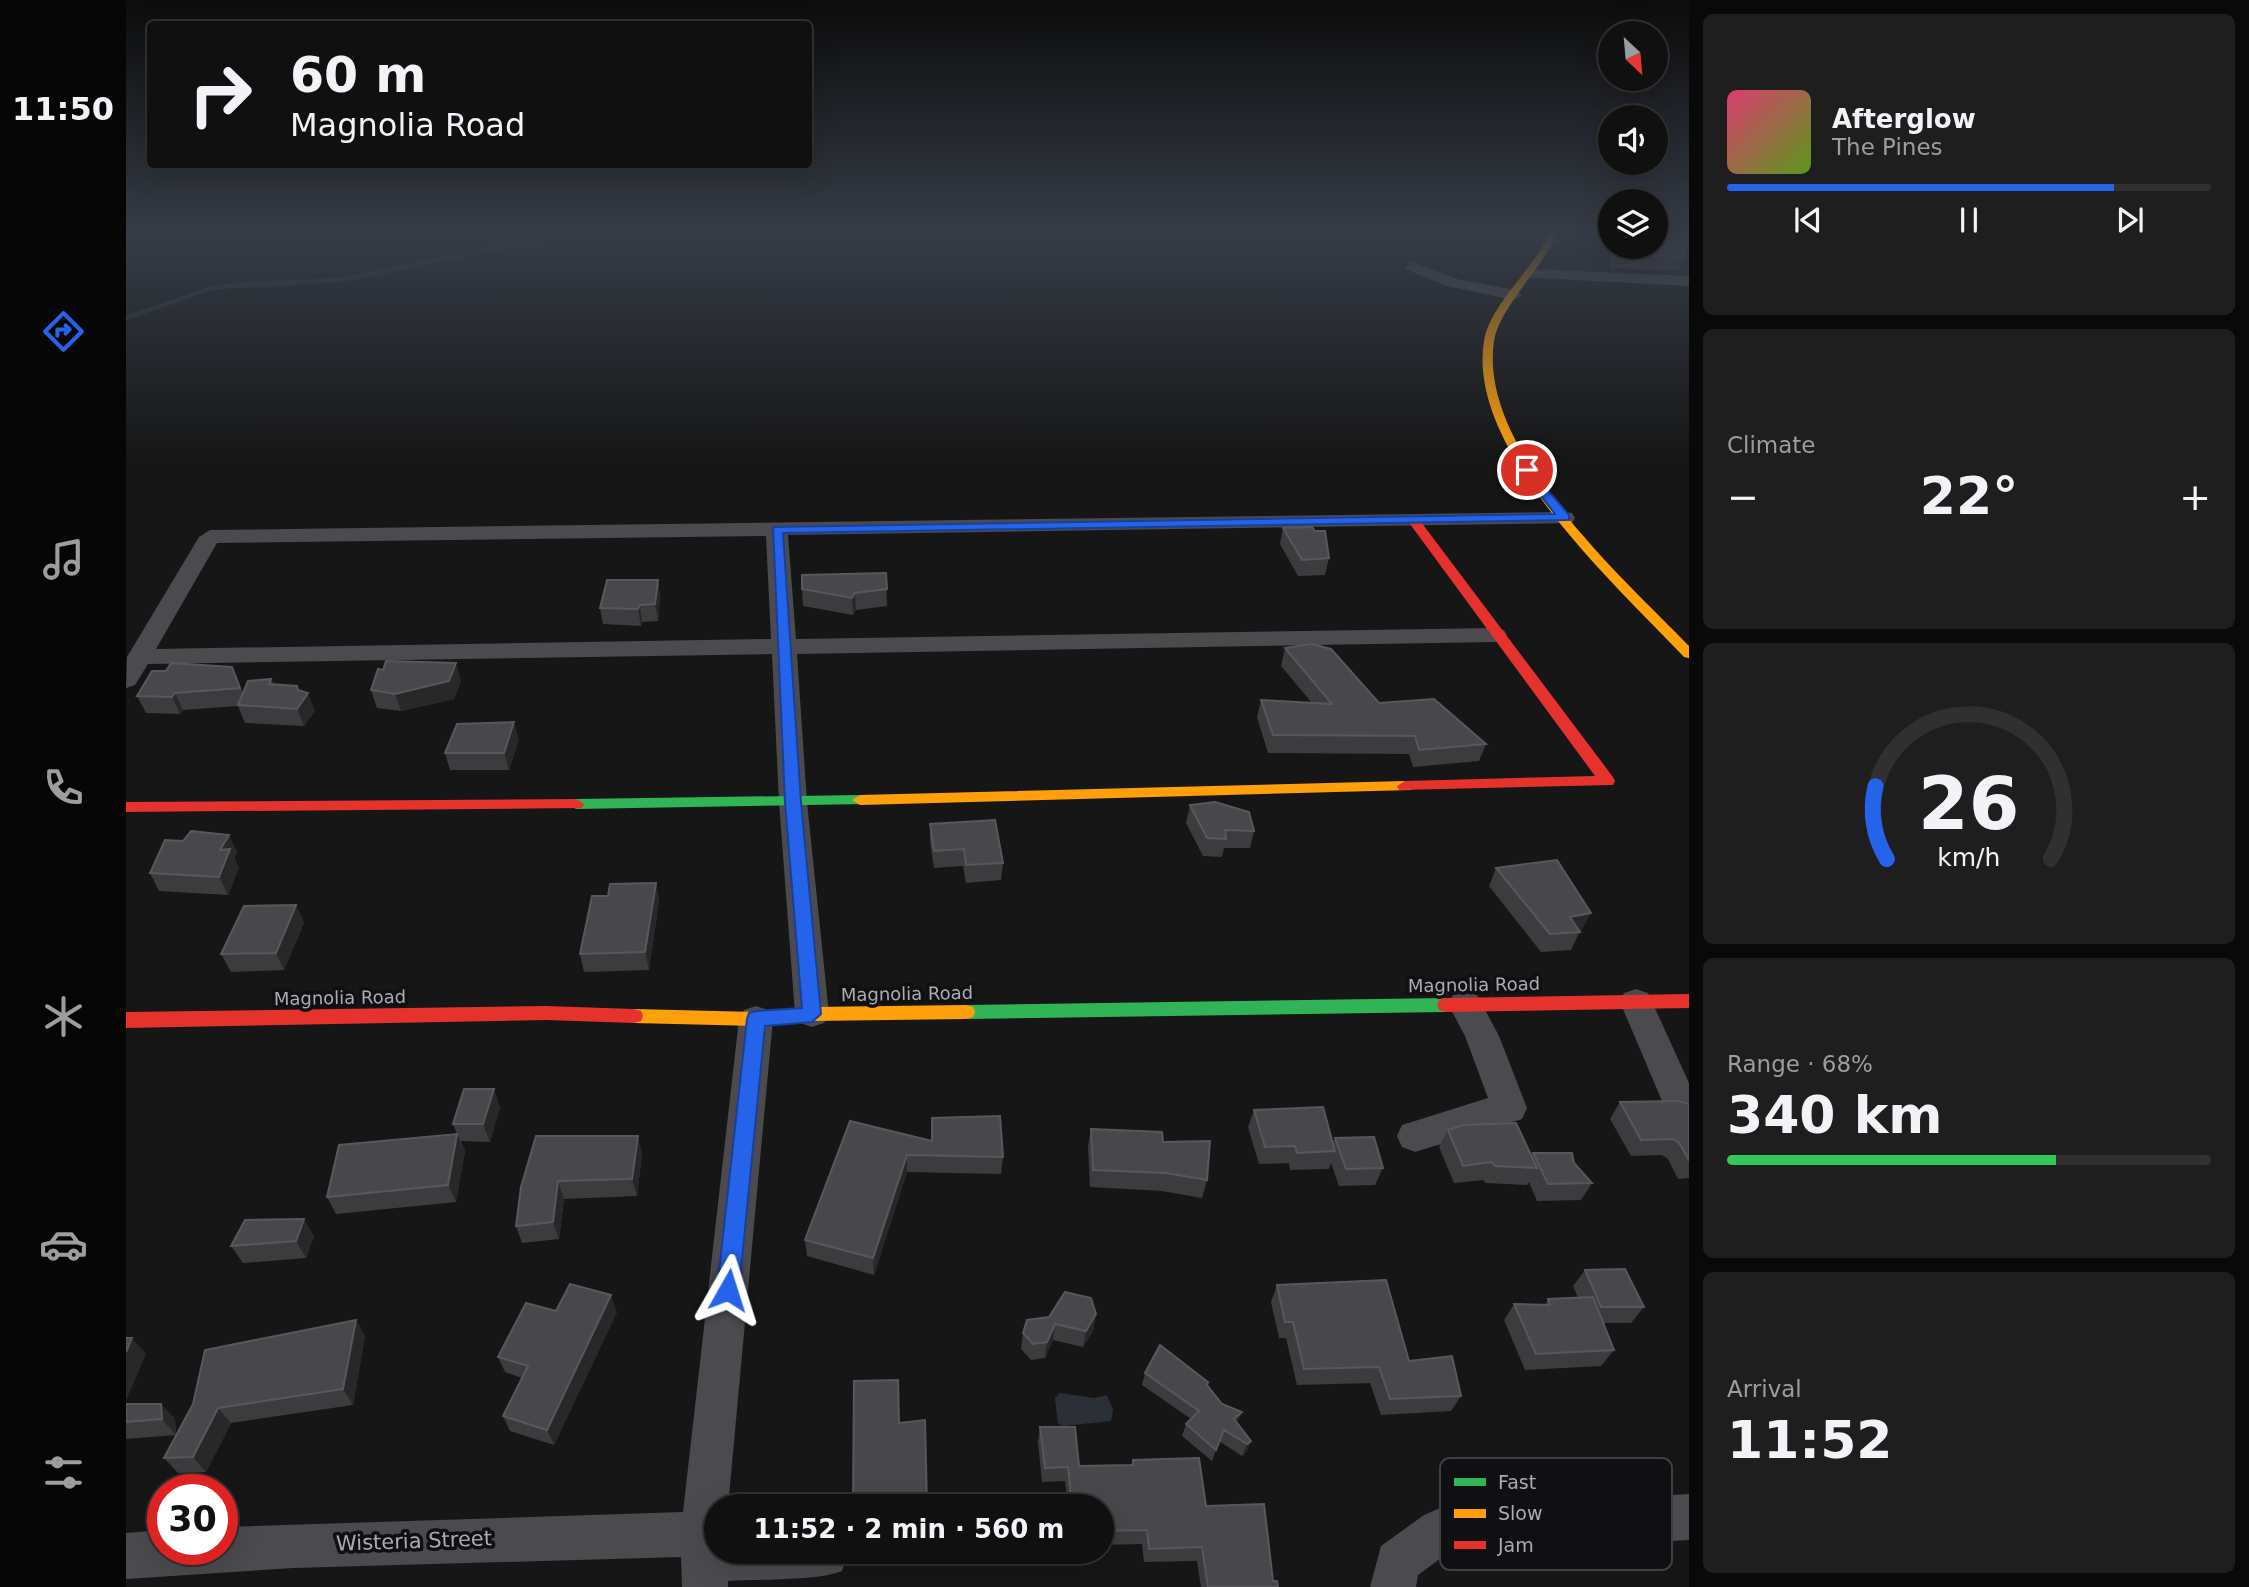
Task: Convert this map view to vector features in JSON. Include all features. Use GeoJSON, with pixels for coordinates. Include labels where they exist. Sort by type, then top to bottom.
{"type":"FeatureCollection","features":[{"type":"Feature","properties":{"kind":"street"},"geometry":{"type":"LineString","coordinates":[[1502,310],[1498,315],[1486,356],[1492,397],[1514,454],[1564,518],[1689,654]]}},
{"type":"Feature","properties":{"kind":"street"},"geometry":{"type":"LineString","coordinates":[[126,680],[210,537],[777,530],[1309,531],[1414,521],[1564,518]]}},
{"type":"Feature","properties":{"kind":"street"},"geometry":{"type":"LineString","coordinates":[[126,807],[793,802],[1607,781],[1495,635],[1414,521]]}},
{"type":"Feature","properties":{"kind":"street"},"geometry":{"type":"LineString","coordinates":[[777,530],[793,802],[812,1014]]}},
{"type":"Feature","properties":{"kind":"street"},"geometry":{"type":"LineString","coordinates":[[139,657],[1495,635]]}},
{"type":"Feature","properties":{"kind":"street","name":"Magnolia Road"},"geometry":{"type":"LineString","coordinates":[[126,1020],[546,1013],[756,1019],[812,1014],[1689,1001]]}},
{"type":"Feature","properties":{"kind":"street"},"geometry":{"type":"LineString","coordinates":[[1636,1002],[1681,1104]]}},
{"type":"Feature","properties":{"kind":"street"},"geometry":{"type":"LineString","coordinates":[[1415,1136],[1457,1121],[1510,1108],[1482,1036],[1465,1004]]}},
{"type":"Feature","properties":{"kind":"street"},"geometry":{"type":"LineString","coordinates":[[711,1494],[756,1019]]}},
{"type":"Feature","properties":{"kind":"street"},"geometry":{"type":"LineString","coordinates":[[1394,1587],[1397,1562],[1440,1531]]}},
{"type":"Feature","properties":{"kind":"street","name":"Wisteria Street"},"geometry":{"type":"LineString","coordinates":[[126,1556],[293,1545],[704,1560]]}},
{"type":"Feature","properties":{"kind":"shaded area"},"geometry":{"type":"Polygon","coordinates":[[[1060,1393],[1094,1398],[1107,1395],[1113,1410],[1111,1421],[1063,1426],[1058,1424],[1055,1398],[1060,1393]]]}},
{"type":"Feature","properties":{"kind":"building"},"geometry":{"type":"Polygon","coordinates":[[[1312,527],[1315,531],[1325,531],[1329,558],[1302,560],[1283,528],[1312,527]]]}},
{"type":"Feature","properties":{"kind":"building"},"geometry":{"type":"Polygon","coordinates":[[[886,573],[887,589],[855,593],[852,598],[802,589],[802,575],[886,573]]]}},
{"type":"Feature","properties":{"kind":"building"},"geometry":{"type":"Polygon","coordinates":[[[607,580],[658,580],[655,604],[640,605],[638,609],[600,608],[607,580]]]}},
{"type":"Feature","properties":{"kind":"building"},"geometry":{"type":"Polygon","coordinates":[[[1312,644],[1331,649],[1379,703],[1434,699],[1486,744],[1419,750],[1415,736],[1273,735],[1261,700],[1332,704],[1285,648],[1312,644]]]}},
{"type":"Feature","properties":{"kind":"building"},"geometry":{"type":"Polygon","coordinates":[[[386,661],[456,663],[449,681],[395,694],[371,690],[378,669],[383,670],[386,661]]]}},
{"type":"Feature","properties":{"kind":"building"},"geometry":{"type":"Polygon","coordinates":[[[171,663],[232,667],[240,688],[175,693],[172,697],[137,696],[152,671],[166,671],[171,663]]]}},
{"type":"Feature","properties":{"kind":"building"},"geometry":{"type":"Polygon","coordinates":[[[271,679],[269,684],[297,686],[298,690],[308,693],[297,709],[238,705],[248,681],[271,679]]]}},
{"type":"Feature","properties":{"kind":"building"},"geometry":{"type":"Polygon","coordinates":[[[514,722],[504,753],[445,753],[457,724],[514,722]]]}},
{"type":"Feature","properties":{"kind":"building"},"geometry":{"type":"Polygon","coordinates":[[[1215,802],[1249,812],[1254,831],[1225,830],[1226,839],[1207,838],[1190,805],[1215,802]]]}},
{"type":"Feature","properties":{"kind":"building"},"geometry":{"type":"Polygon","coordinates":[[[995,820],[1003,863],[966,865],[964,849],[934,851],[930,824],[995,820]]]}},
{"type":"Feature","properties":{"kind":"building"},"geometry":{"type":"Polygon","coordinates":[[[191,831],[229,835],[220,850],[230,849],[219,877],[150,873],[165,840],[183,841],[191,831]]]}},
{"type":"Feature","properties":{"kind":"building"},"geometry":{"type":"Polygon","coordinates":[[[1557,860],[1591,913],[1570,917],[1580,932],[1550,934],[1496,868],[1557,860]]]}},
{"type":"Feature","properties":{"kind":"building"},"geometry":{"type":"Polygon","coordinates":[[[656,883],[645,952],[580,954],[592,896],[608,896],[610,884],[656,883]]]}},
{"type":"Feature","properties":{"kind":"building"},"geometry":{"type":"Polygon","coordinates":[[[296,905],[276,953],[221,954],[244,906],[296,905]]]}},
{"type":"Feature","properties":{"kind":"building"},"geometry":{"type":"Polygon","coordinates":[[[464,1089],[494,1089],[483,1124],[453,1124],[464,1089]]]}},
{"type":"Feature","properties":{"kind":"building"},"geometry":{"type":"Polygon","coordinates":[[[1678,1101],[1689,1104],[1689,1160],[1679,1143],[1673,1139],[1641,1140],[1620,1102],[1678,1101]]]}},
{"type":"Feature","properties":{"kind":"building"},"geometry":{"type":"Polygon","coordinates":[[[1323,1107],[1335,1151],[1297,1153],[1295,1146],[1265,1147],[1254,1110],[1323,1107]]]}},
{"type":"Feature","properties":{"kind":"building"},"geometry":{"type":"Polygon","coordinates":[[[1000,1116],[1003,1157],[907,1155],[873,1258],[805,1240],[850,1121],[932,1141],[932,1118],[1000,1116]]]}},
{"type":"Feature","properties":{"kind":"building"},"geometry":{"type":"Polygon","coordinates":[[[1516,1123],[1537,1168],[1495,1166],[1492,1162],[1463,1166],[1448,1130],[1463,1125],[1516,1123]]]}},
{"type":"Feature","properties":{"kind":"building"},"geometry":{"type":"Polygon","coordinates":[[[1091,1129],[1162,1132],[1163,1142],[1210,1141],[1207,1180],[1166,1173],[1093,1170],[1091,1129]]]}},
{"type":"Feature","properties":{"kind":"building"},"geometry":{"type":"Polygon","coordinates":[[[457,1134],[448,1185],[327,1197],[339,1145],[457,1134]]]}},
{"type":"Feature","properties":{"kind":"building"},"geometry":{"type":"Polygon","coordinates":[[[536,1136],[638,1136],[632,1179],[558,1181],[553,1222],[516,1226],[521,1187],[536,1136]]]}},
{"type":"Feature","properties":{"kind":"building"},"geometry":{"type":"Polygon","coordinates":[[[1374,1137],[1383,1168],[1346,1169],[1335,1138],[1374,1137]]]}},
{"type":"Feature","properties":{"kind":"building"},"geometry":{"type":"Polygon","coordinates":[[[1533,1153],[1572,1153],[1574,1163],[1592,1183],[1548,1184],[1533,1153]]]}},
{"type":"Feature","properties":{"kind":"building"},"geometry":{"type":"Polygon","coordinates":[[[304,1219],[296,1241],[231,1246],[245,1220],[304,1219]]]}},
{"type":"Feature","properties":{"kind":"building"},"geometry":{"type":"Polygon","coordinates":[[[1625,1269],[1644,1307],[1601,1307],[1585,1270],[1625,1269]]]}},
{"type":"Feature","properties":{"kind":"building"},"geometry":{"type":"Polygon","coordinates":[[[1386,1280],[1409,1361],[1452,1356],[1461,1396],[1390,1399],[1379,1367],[1304,1369],[1293,1322],[1285,1322],[1277,1285],[1386,1280]]]}},
{"type":"Feature","properties":{"kind":"building"},"geometry":{"type":"Polygon","coordinates":[[[570,1284],[611,1295],[547,1430],[503,1416],[528,1366],[498,1357],[526,1303],[556,1311],[570,1284]]]}},
{"type":"Feature","properties":{"kind":"building"},"geometry":{"type":"Polygon","coordinates":[[[1065,1292],[1091,1298],[1096,1314],[1086,1331],[1055,1324],[1047,1342],[1033,1344],[1023,1333],[1027,1320],[1049,1317],[1065,1292]]]}},
{"type":"Feature","properties":{"kind":"building"},"geometry":{"type":"Polygon","coordinates":[[[1593,1297],[1614,1350],[1536,1354],[1514,1304],[1550,1305],[1548,1299],[1593,1297]]]}},
{"type":"Feature","properties":{"kind":"building"},"geometry":{"type":"Polygon","coordinates":[[[356,1320],[343,1389],[218,1408],[193,1457],[164,1458],[193,1404],[205,1350],[356,1320]]]}},
{"type":"Feature","properties":{"kind":"building"},"geometry":{"type":"Polygon","coordinates":[[[126,1338],[132,1338],[126,1352],[126,1338]]]}},
{"type":"Feature","properties":{"kind":"building"},"geometry":{"type":"Polygon","coordinates":[[[1160,1345],[1208,1382],[1207,1385],[1222,1404],[1242,1412],[1234,1419],[1251,1441],[1247,1444],[1224,1430],[1216,1450],[1186,1424],[1199,1411],[1145,1373],[1160,1345]]]}},
{"type":"Feature","properties":{"kind":"building"},"geometry":{"type":"Polygon","coordinates":[[[898,1380],[899,1423],[925,1420],[927,1494],[853,1494],[854,1381],[898,1380]]]}},
{"type":"Feature","properties":{"kind":"building"},"geometry":{"type":"Polygon","coordinates":[[[126,1404],[161,1404],[162,1419],[126,1422],[126,1404]]]}},
{"type":"Feature","properties":{"kind":"building"},"geometry":{"type":"Polygon","coordinates":[[[1040,1427],[1075,1427],[1079,1466],[1133,1465],[1133,1460],[1199,1458],[1206,1506],[1264,1504],[1273,1581],[1277,1581],[1278,1587],[1208,1587],[1202,1547],[1149,1549],[1147,1530],[1114,1531],[1114,1494],[1071,1494],[1068,1467],[1045,1468],[1040,1427]]]}},
{"type":"Feature","properties":{"kind":"waterway"},"geometry":{"type":"LineString","coordinates":[[126,318],[149,310]]}},
{"type":"Feature","properties":{"kind":"traffic: fast"},"geometry":{"type":"LineString","coordinates":[[576,804],[860,800]]}},
{"type":"Feature","properties":{"kind":"traffic: fast"},"geometry":{"type":"LineString","coordinates":[[966,1012],[1446,1005]]}},
{"type":"Feature","properties":{"kind":"traffic: slow"},"geometry":{"type":"LineString","coordinates":[[1503,310],[1489,340],[1488,380],[1501,422],[1525,466],[1556,509],[1591,551],[1689,654]]}},
{"type":"Feature","properties":{"kind":"traffic: slow"},"geometry":{"type":"LineString","coordinates":[[860,800],[1405,786]]}},
{"type":"Feature","properties":{"kind":"traffic: slow"},"geometry":{"type":"LineString","coordinates":[[634,1016],[756,1019],[812,1014],[966,1012]]}},
{"type":"Feature","properties":{"kind":"traffic: jam"},"geometry":{"type":"LineString","coordinates":[[1405,786],[1607,781],[1414,521]]}},
{"type":"Feature","properties":{"kind":"traffic: jam"},"geometry":{"type":"LineString","coordinates":[[126,807],[576,804]]}},
{"type":"Feature","properties":{"kind":"traffic: jam"},"geometry":{"type":"LineString","coordinates":[[1446,1005],[1689,1001]]}},
{"type":"Feature","properties":{"kind":"traffic: jam"},"geometry":{"type":"LineString","coordinates":[[126,1020],[546,1013],[634,1016]]}},
{"type":"Feature","properties":{"kind":"route"},"geometry":{"type":"LineString","coordinates":[[728,1290],[756,1019],[812,1014],[793,802],[777,530],[1564,518],[1527,470]]}}]}
